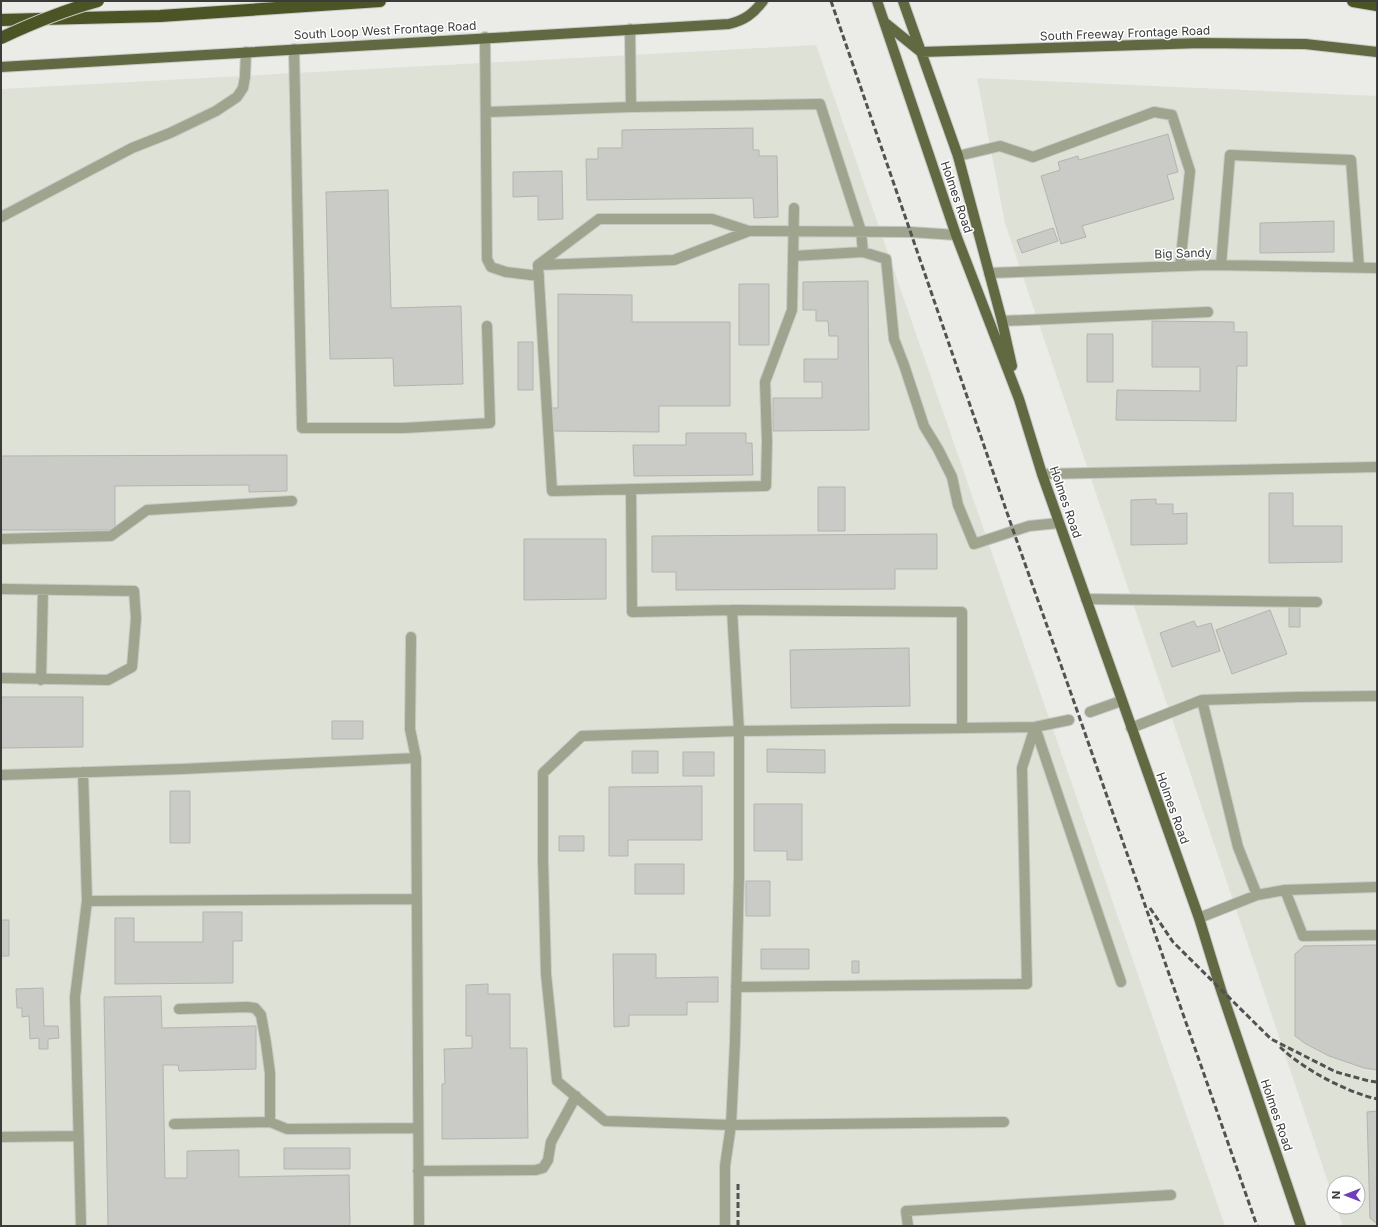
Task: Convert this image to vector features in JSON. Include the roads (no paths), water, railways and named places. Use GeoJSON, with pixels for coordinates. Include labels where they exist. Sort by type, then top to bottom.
{"type":"FeatureCollection","features":[{"type":"Feature","properties":{"kind":"highway"},"geometry":{"type":"LineString","coordinates":[[1,38],[26,26],[74,8],[98,1]]}},
{"type":"Feature","properties":{"kind":"highway"},"geometry":{"type":"LineString","coordinates":[[1,20],[160,16],[380,1]]}},
{"type":"Feature","properties":{"kind":"highway"},"geometry":{"type":"LineString","coordinates":[[1353,1],[1377,5]]}},
{"type":"Feature","properties":{"kind":"main road","name":"South Loop West Frontage Road"},"geometry":{"type":"LineString","coordinates":[[1,67],[485,37],[729,24],[738,22],[747,17],[763,1]]}},
{"type":"Feature","properties":{"kind":"main road","name":"Holmes Road"},"geometry":{"type":"LineString","coordinates":[[877,1],[956,235],[1019,399],[1042,474],[1199,918],[1221,990],[1301,1226]]}},
{"type":"Feature","properties":{"kind":"main road","name":"Holmes Road"},"geometry":{"type":"LineString","coordinates":[[903,1],[958,156],[1002,322],[1019,399]]}},
{"type":"Feature","properties":{"kind":"main road"},"geometry":{"type":"LineString","coordinates":[[884,22],[921,52]]}},
{"type":"Feature","properties":{"kind":"main road","name":"South Freeway Frontage Road"},"geometry":{"type":"LineString","coordinates":[[921,52],[1201,43],[1305,44],[1377,52]]}},
{"type":"Feature","properties":{"kind":"street"},"geometry":{"type":"LineString","coordinates":[[630,29],[631,106]]}},
{"type":"Feature","properties":{"kind":"street"},"geometry":{"type":"LineString","coordinates":[[485,37],[487,259],[491,267],[506,272],[538,271],[674,260],[749,231]]}},
{"type":"Feature","properties":{"kind":"street"},"geometry":{"type":"LineString","coordinates":[[294,49],[302,428],[404,428],[490,423],[487,326]]}},
{"type":"Feature","properties":{"kind":"street"},"geometry":{"type":"LineString","coordinates":[[1,216],[132,148],[170,133],[221,108],[237,97],[243,88],[246,52]]}},
{"type":"Feature","properties":{"kind":"street"},"geometry":{"type":"LineString","coordinates":[[486,112],[631,106],[820,104],[861,231],[863,252]]}},
{"type":"Feature","properties":{"kind":"street"},"geometry":{"type":"LineString","coordinates":[[958,156],[1000,146],[1033,157],[1154,112],[1172,115],[1190,171],[1180,266]]}},
{"type":"Feature","properties":{"kind":"street"},"geometry":{"type":"LineString","coordinates":[[1221,266],[1230,155],[1352,160],[1359,267]]}},
{"type":"Feature","properties":{"kind":"street"},"geometry":{"type":"LineString","coordinates":[[538,271],[552,491],[766,486],[767,441],[765,382],[792,310],[794,208]]}},
{"type":"Feature","properties":{"kind":"street"},"geometry":{"type":"LineString","coordinates":[[538,271],[599,219],[712,219],[749,231],[861,231],[956,235]]}},
{"type":"Feature","properties":{"kind":"street"},"geometry":{"type":"LineString","coordinates":[[793,256],[863,252],[886,259],[894,339],[924,426],[938,449],[952,477],[958,505],[974,544],[1029,526],[1059,523]]}},
{"type":"Feature","properties":{"kind":"street","name":"Big Sandy"},"geometry":{"type":"LineString","coordinates":[[989,273],[1180,266],[1377,268]]}},
{"type":"Feature","properties":{"kind":"street"},"geometry":{"type":"LineString","coordinates":[[1002,322],[1208,312]]}},
{"type":"Feature","properties":{"kind":"street"},"geometry":{"type":"LineString","coordinates":[[1042,474],[1377,467]]}},
{"type":"Feature","properties":{"kind":"street"},"geometry":{"type":"LineString","coordinates":[[631,489],[632,612],[732,610],[962,612],[962,728]]}},
{"type":"Feature","properties":{"kind":"street"},"geometry":{"type":"LineString","coordinates":[[1,539],[111,536],[147,510],[292,501]]}},
{"type":"Feature","properties":{"kind":"street"},"geometry":{"type":"LineString","coordinates":[[1,589],[134,591],[136,618],[132,667],[108,680],[41,680],[1,678]]}},
{"type":"Feature","properties":{"kind":"street"},"geometry":{"type":"LineString","coordinates":[[41,680],[43,590]]}},
{"type":"Feature","properties":{"kind":"street"},"geometry":{"type":"LineString","coordinates":[[1086,599],[1317,602]]}},
{"type":"Feature","properties":{"kind":"street"},"geometry":{"type":"LineString","coordinates":[[725,1226],[725,1166],[731,1125],[739,876],[739,731],[732,610]]}},
{"type":"Feature","properties":{"kind":"street"},"geometry":{"type":"LineString","coordinates":[[411,637],[410,729],[416,758],[419,1226]]}},
{"type":"Feature","properties":{"kind":"street"},"geometry":{"type":"LineString","coordinates":[[1131,728],[1202,700],[1377,696]]}},
{"type":"Feature","properties":{"kind":"street"},"geometry":{"type":"LineString","coordinates":[[1202,700],[1238,847],[1257,895]]}},
{"type":"Feature","properties":{"kind":"street"},"geometry":{"type":"LineString","coordinates":[[1090,712],[1122,701]]}},
{"type":"Feature","properties":{"kind":"street"},"geometry":{"type":"LineString","coordinates":[[1004,1122],[731,1125],[606,1121],[557,1081],[546,974],[543,860],[544,773],[582,736],[739,731],[1035,727],[1069,720]]}},
{"type":"Feature","properties":{"kind":"street"},"geometry":{"type":"LineString","coordinates":[[1035,727],[1121,982]]}},
{"type":"Feature","properties":{"kind":"street"},"geometry":{"type":"LineString","coordinates":[[736,987],[1027,984],[1022,768],[1035,727]]}},
{"type":"Feature","properties":{"kind":"street"},"geometry":{"type":"LineString","coordinates":[[1,775],[182,769],[416,758]]}},
{"type":"Feature","properties":{"kind":"street"},"geometry":{"type":"LineString","coordinates":[[81,1226],[75,997],[87,901],[84,772]]}},
{"type":"Feature","properties":{"kind":"street"},"geometry":{"type":"LineString","coordinates":[[1199,918],[1257,895],[1285,890],[1377,888]]}},
{"type":"Feature","properties":{"kind":"street"},"geometry":{"type":"LineString","coordinates":[[1285,890],[1303,936],[1377,935]]}},
{"type":"Feature","properties":{"kind":"street"},"geometry":{"type":"LineString","coordinates":[[87,901],[416,899]]}},
{"type":"Feature","properties":{"kind":"street"},"geometry":{"type":"LineString","coordinates":[[179,1009],[247,1007],[255,1008],[261,1015],[270,1073],[270,1122]]}},
{"type":"Feature","properties":{"kind":"street"},"geometry":{"type":"LineString","coordinates":[[418,1171],[536,1170],[543,1168],[548,1160],[551,1142],[576,1096]]}},
{"type":"Feature","properties":{"kind":"street"},"geometry":{"type":"LineString","coordinates":[[174,1124],[270,1122],[287,1129],[418,1128]]}},
{"type":"Feature","properties":{"kind":"street"},"geometry":{"type":"LineString","coordinates":[[1,1137],[78,1136]]}},
{"type":"Feature","properties":{"kind":"street"},"geometry":{"type":"LineString","coordinates":[[908,1226],[906,1211],[1171,1195]]}},
{"type":"Feature","properties":{"kind":"railway"},"geometry":{"type":"LineString","coordinates":[[831,1],[1013,530],[1257,1226]]}},
{"type":"Feature","properties":{"kind":"railway"},"geometry":{"type":"LineString","coordinates":[[1150,908],[1173,942],[1271,1039],[1336,1072],[1377,1082]]}},
{"type":"Feature","properties":{"kind":"railway"},"geometry":{"type":"LineString","coordinates":[[1280,1047],[1300,1063],[1326,1079],[1352,1091],[1377,1099]]}},
{"type":"Feature","properties":{"kind":"railway"},"geometry":{"type":"LineString","coordinates":[[738,1184],[738,1226]]}}]}
